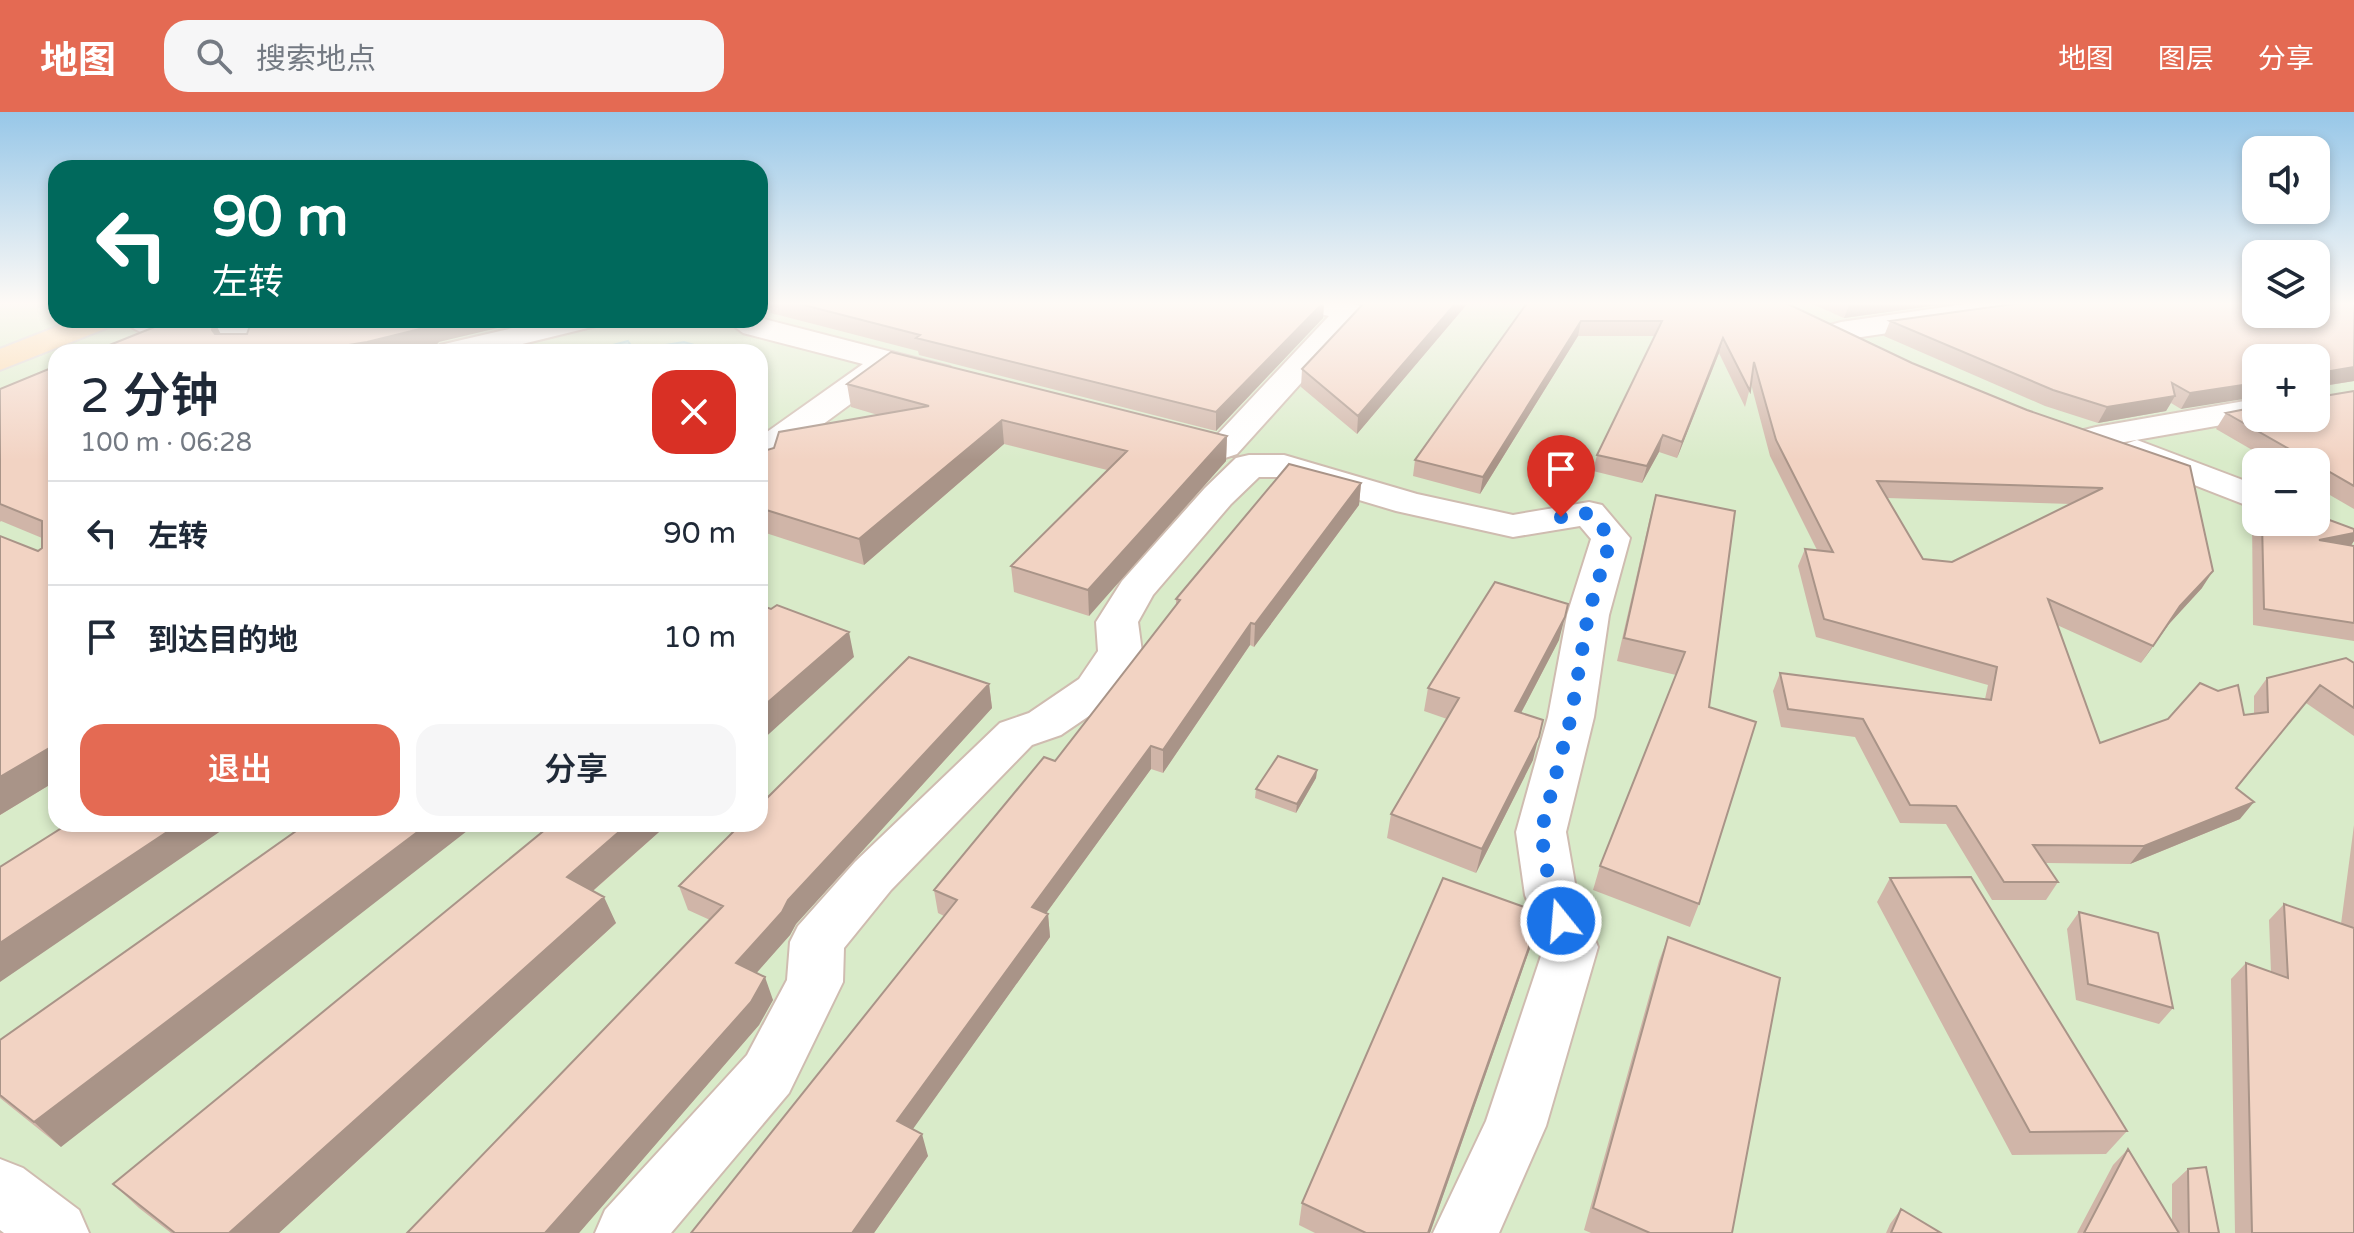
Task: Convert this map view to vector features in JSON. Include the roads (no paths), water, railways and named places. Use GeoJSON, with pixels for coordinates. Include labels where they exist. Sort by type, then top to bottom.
{"type":"FeatureCollection","features":[{"type":"Feature","properties":{"kind":"street"},"geometry":{"type":"LineString","coordinates":[[866,355],[966,381]]}},
{"type":"Feature","properties":{"kind":"street"},"geometry":{"type":"LineString","coordinates":[[628,1233],[768,1074],[815,982],[817,942],[873,876],[1016,734],[1045,724],[1095,690],[1120,652],[1117,622],[1136,590],[1218,496],[1237,456],[1316,355]]}},
{"type":"Feature","properties":{"kind":"street"},"geometry":{"type":"LineString","coordinates":[[768,447],[889,361]]}},
{"type":"Feature","properties":{"kind":"street"},"geometry":{"type":"LineString","coordinates":[[2242,411],[2083,433],[2242,493]]}},
{"type":"Feature","properties":{"kind":"street"},"geometry":{"type":"LineString","coordinates":[[1150,428],[1237,456],[1284,466],[1409,503],[1513,526],[1589,513],[1611,538],[1588,615],[1571,717],[1541,832],[1551,895],[1571,947],[1515,1126],[1466,1233]]}},
{"type":"Feature","properties":{"kind":"street"},"geometry":{"type":"LineString","coordinates":[[0,1190],[56,1233]]}}]}
